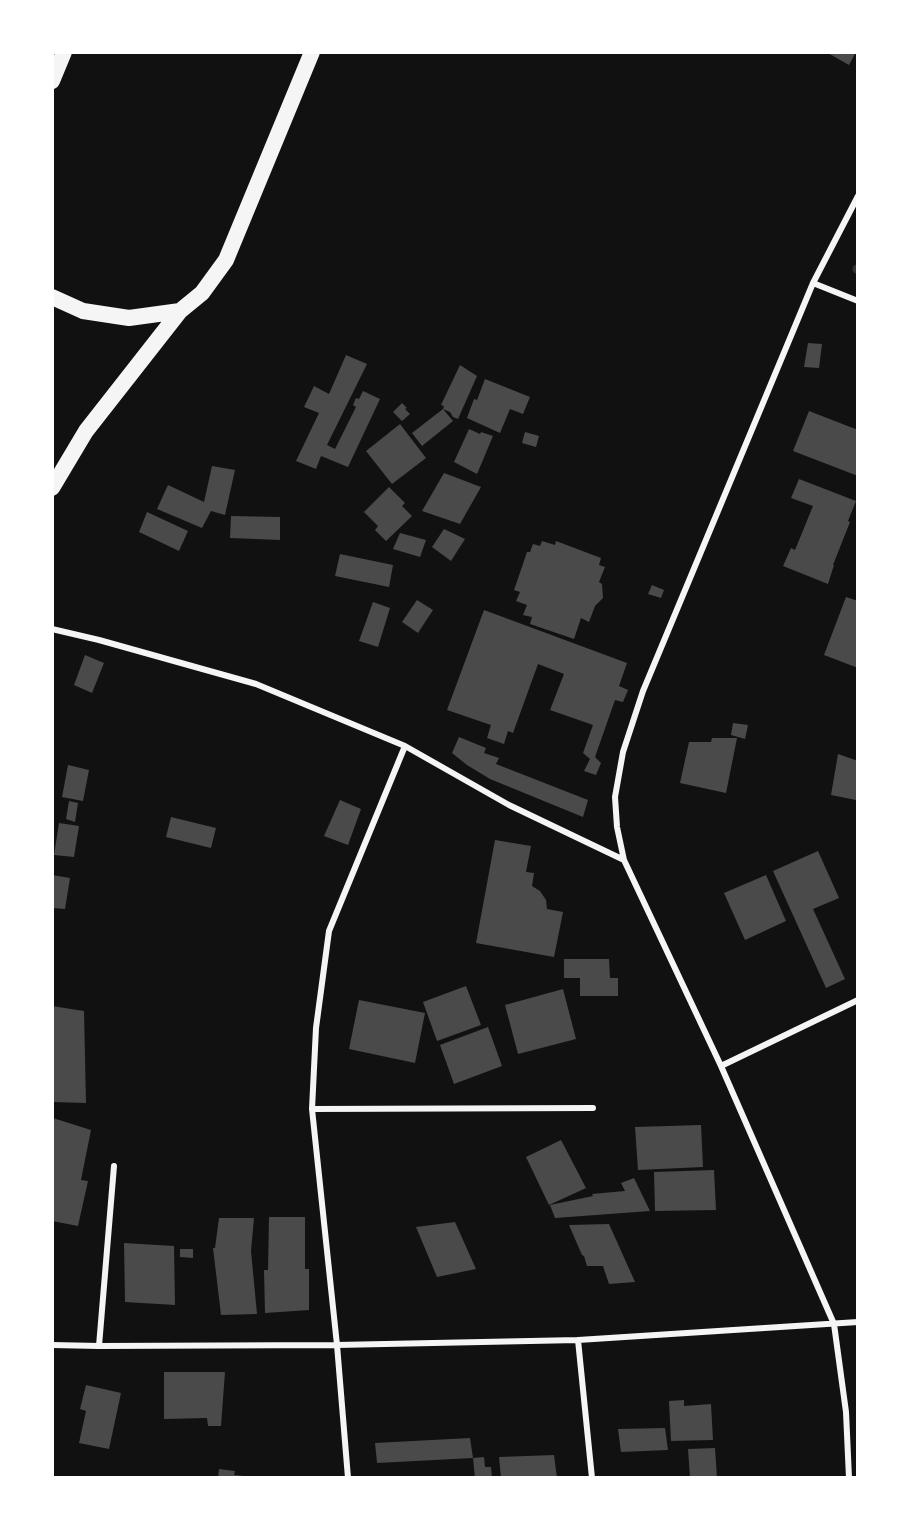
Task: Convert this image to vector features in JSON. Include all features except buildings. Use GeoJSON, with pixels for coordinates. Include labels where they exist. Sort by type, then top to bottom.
{"type":"FeatureCollection","features":[{"type":"Feature","properties":{"kind":"highway"},"geometry":{"type":"LineString","coordinates":[[52,81],[64,52]]}},
{"type":"Feature","properties":{"kind":"highway"},"geometry":{"type":"LineString","coordinates":[[52,488],[86,431],[180,311],[202,293],[226,260],[312,52]]}},
{"type":"Feature","properties":{"kind":"highway"},"geometry":{"type":"LineString","coordinates":[[52,297],[83,311],[129,318],[180,311]]}},
{"type":"Feature","properties":{"kind":"street"},"geometry":{"type":"LineString","coordinates":[[849,1478],[846,1412],[834,1324],[721,1066],[624,860],[617,827],[615,798],[623,752],[643,691],[813,283],[858,196]]}},
{"type":"Feature","properties":{"kind":"street"},"geometry":{"type":"LineString","coordinates":[[813,283],[858,301]]}},
{"type":"Feature","properties":{"kind":"street"},"geometry":{"type":"LineString","coordinates":[[52,629],[256,684],[405,746],[509,805],[624,860]]}},
{"type":"Feature","properties":{"kind":"street"},"geometry":{"type":"LineString","coordinates":[[348,1478],[337,1345],[312,1109],[315,1028],[329,931],[405,746]]}},
{"type":"Feature","properties":{"kind":"street"},"geometry":{"type":"LineString","coordinates":[[721,1066],[858,999]]}},
{"type":"Feature","properties":{"kind":"street"},"geometry":{"type":"LineString","coordinates":[[312,1109],[593,1108]]}},
{"type":"Feature","properties":{"kind":"street"},"geometry":{"type":"LineString","coordinates":[[99,1346],[114,1166]]}},
{"type":"Feature","properties":{"kind":"street"},"geometry":{"type":"LineString","coordinates":[[52,1345],[337,1345],[578,1340],[858,1322]]}},
{"type":"Feature","properties":{"kind":"street"},"geometry":{"type":"LineString","coordinates":[[578,1340],[592,1478]]}}]}
